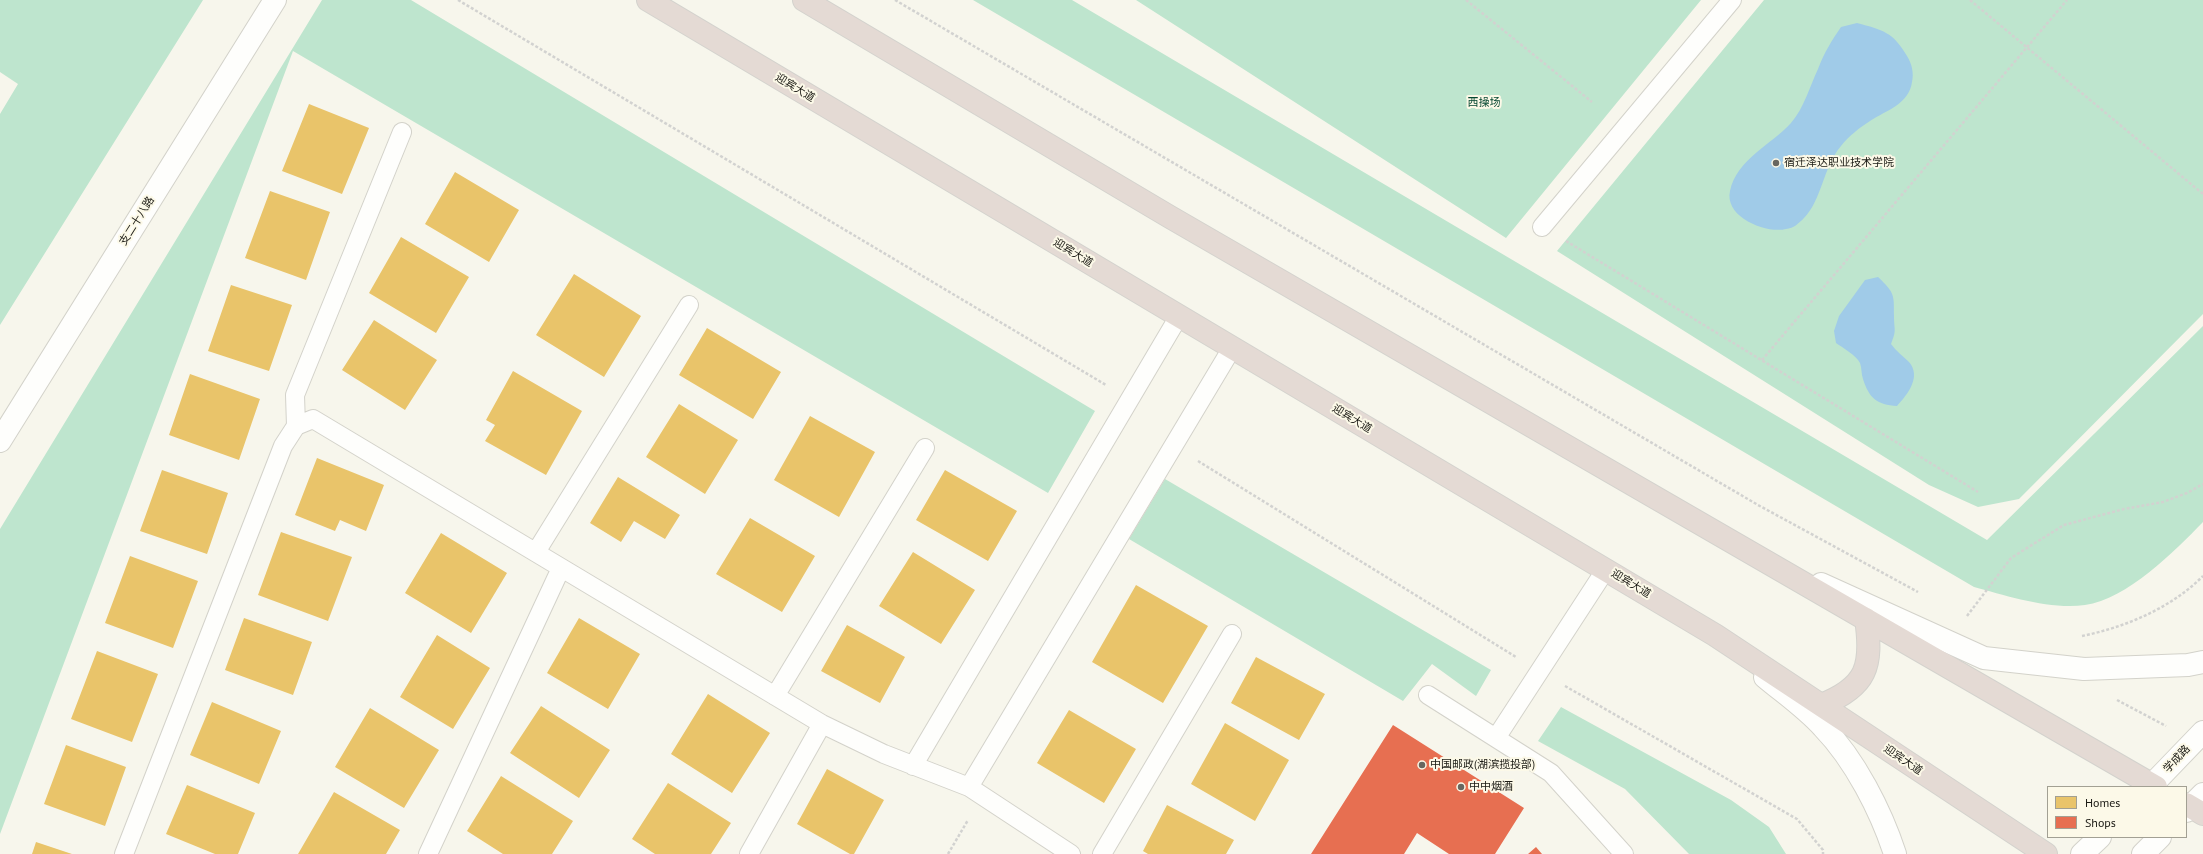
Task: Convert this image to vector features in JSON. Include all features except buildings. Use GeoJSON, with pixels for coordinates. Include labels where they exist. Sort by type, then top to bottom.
{"type":"FeatureCollection","features":[{"type":"Feature","properties":{"kind":"highway","name":"迎宾大道"},"geometry":{"type":"LineString","coordinates":[[648,0],[1715,635],[2046,854]]}},
{"type":"Feature","properties":{"kind":"highway"},"geometry":{"type":"LineString","coordinates":[[804,0],[1170,217],[1755,554],[2153,786]]}},
{"type":"Feature","properties":{"kind":"highway"},"geometry":{"type":"LineString","coordinates":[[1821,705],[1842,697],[1860,682],[1870,644],[1866,619]]}},
{"type":"Feature","properties":{"kind":"main road","name":"支二十八路"},"geometry":{"type":"LineString","coordinates":[[0,441],[275,0]]}},
{"type":"Feature","properties":{"kind":"main road"},"geometry":{"type":"LineString","coordinates":[[1755,554],[1984,658],[2084,669],[2198,659]]}},
{"type":"Feature","properties":{"kind":"main road"},"geometry":{"type":"LineString","coordinates":[[1715,635],[1823,727],[1858,772],[1889,837],[1895,854]]}},
{"type":"Feature","properties":{"kind":"main road","name":"学成路"},"geometry":{"type":"LineString","coordinates":[[2153,786],[2198,737]]}},
{"type":"Feature","properties":{"kind":"main road"},"geometry":{"type":"LineString","coordinates":[[2082,854],[2099,838]]}},
{"type":"Feature","properties":{"kind":"main road"},"geometry":{"type":"LineString","coordinates":[[2143,854],[2159,838]]}},
{"type":"Feature","properties":{"kind":"lane"},"geometry":{"type":"LineString","coordinates":[[1542,226],[1732,0]]}},
{"type":"Feature","properties":{"kind":"lane"},"geometry":{"type":"LineString","coordinates":[[124,854],[283,446],[296,426],[295,395],[402,132]]}},
{"type":"Feature","properties":{"kind":"lane"},"geometry":{"type":"LineString","coordinates":[[536,552],[688,304]]}},
{"type":"Feature","properties":{"kind":"lane"},"geometry":{"type":"LineString","coordinates":[[913,766],[1178,316]]}},
{"type":"Feature","properties":{"kind":"lane"},"geometry":{"type":"LineString","coordinates":[[975,791],[1232,348]]}},
{"type":"Feature","properties":{"kind":"lane"},"geometry":{"type":"LineString","coordinates":[[296,426],[314,419],[822,724],[913,766],[975,791],[1071,854]]}},
{"type":"Feature","properties":{"kind":"lane"},"geometry":{"type":"LineString","coordinates":[[775,696],[925,448]]}},
{"type":"Feature","properties":{"kind":"lane"},"geometry":{"type":"LineString","coordinates":[[428,854],[561,568]]}},
{"type":"Feature","properties":{"kind":"lane"},"geometry":{"type":"LineString","coordinates":[[1496,738],[1606,569]]}},
{"type":"Feature","properties":{"kind":"lane"},"geometry":{"type":"LineString","coordinates":[[1102,854],[1232,634]]}},
{"type":"Feature","properties":{"kind":"lane"},"geometry":{"type":"LineString","coordinates":[[1428,694],[1550,773],[1624,854]]}},
{"type":"Feature","properties":{"kind":"lane"},"geometry":{"type":"LineString","coordinates":[[749,854],[822,724]]}},
{"type":"Feature","properties":{"kind":"path"},"geometry":{"type":"LineString","coordinates":[[894,0],[1758,505],[1924,595]]}},
{"type":"Feature","properties":{"kind":"path"},"geometry":{"type":"LineString","coordinates":[[1466,0],[1592,102]]}},
{"type":"Feature","properties":{"kind":"path"},"geometry":{"type":"LineString","coordinates":[[1970,0],[2203,194]]}},
{"type":"Feature","properties":{"kind":"path"},"geometry":{"type":"LineString","coordinates":[[1762,360],[2067,0]]}},
{"type":"Feature","properties":{"kind":"path"},"geometry":{"type":"LineString","coordinates":[[1542,226],[1978,492]]}},
{"type":"Feature","properties":{"kind":"path"},"geometry":{"type":"LineString","coordinates":[[1972,621],[1966,618],[2011,558],[2064,525],[2124,509],[2163,502],[2188,493],[2203,484]]}},
{"type":"Feature","properties":{"kind":"path"},"geometry":{"type":"LineString","coordinates":[[2132,622],[2186,592],[2203,576]]}},
{"type":"Feature","properties":{"kind":"path"},"geometry":{"type":"LineString","coordinates":[[2110,696],[2198,737]]}},
{"type":"Feature","properties":{"kind":"path"},"geometry":{"type":"LineString","coordinates":[[948,854],[975,791]]}},
{"type":"Feature","properties":{"kind":"green space"},"geometry":{"type":"Polygon","coordinates":[[[0,0],[203,0],[0,325],[0,114],[18,84],[0,72],[0,0]]]}},
{"type":"Feature","properties":{"kind":"green space"},"geometry":{"type":"Polygon","coordinates":[[[322,0],[411,0],[1095,411],[1048,493],[293,51],[0,834],[0,529],[322,0]]]}},
{"type":"Feature","properties":{"kind":"green space"},"geometry":{"type":"Polygon","coordinates":[[[973,0],[1072,0],[1987,540],[2203,326],[2203,522],[2164,560],[2149,572],[2117,594],[2101,601],[2085,605],[2058,606],[2029,601],[1974,587],[973,0]]]}},
{"type":"Feature","properties":{"kind":"green space","name":"西操场"},"geometry":{"type":"Polygon","coordinates":[[[1136,0],[1701,0],[1506,238],[1136,0]]]}},
{"type":"Feature","properties":{"kind":"green space","name":"宿迁泽达职业技术学院"},"geometry":{"type":"Polygon","coordinates":[[[1764,0],[2203,0],[2203,314],[2019,499],[1978,507],[1929,485],[1557,251],[1764,0]]]}},
{"type":"Feature","properties":{"kind":"green space"},"geometry":{"type":"Polygon","coordinates":[[[1165,479],[1491,670],[1476,696],[1432,664],[1403,701],[1129,539],[1165,479]]]}},
{"type":"Feature","properties":{"kind":"green space"},"geometry":{"type":"Polygon","coordinates":[[[1561,707],[1731,800],[1769,827],[1786,854],[1689,854],[1625,789],[1538,741],[1561,707]]]}},
{"type":"Feature","properties":{"kind":"water"},"geometry":{"type":"Polygon","coordinates":[[[1857,23],[1881,30],[1892,37],[1902,48],[1910,62],[1913,72],[1910,90],[1907,96],[1890,110],[1862,126],[1841,146],[1830,164],[1815,202],[1810,211],[1798,224],[1794,227],[1778,230],[1768,229],[1748,222],[1733,209],[1730,200],[1730,191],[1734,180],[1747,161],[1783,131],[1796,117],[1820,63],[1841,27],[1857,23]]]}},
{"type":"Feature","properties":{"kind":"water"},"geometry":{"type":"Polygon","coordinates":[[[1878,277],[1891,291],[1893,299],[1895,330],[1891,344],[1909,362],[1913,368],[1914,374],[1912,386],[1897,406],[1884,404],[1871,396],[1865,386],[1860,363],[1852,354],[1836,343],[1834,331],[1839,316],[1865,280],[1878,277]]]}},
{"type":"Feature","properties":{"kind":"place","name":"宿迁泽达职业技术学院"},"geometry":{"type":"Point","coordinates":[1776,163]}},
{"type":"Feature","properties":{"kind":"place","name":"中国邮政(湖滨揽投部)"},"geometry":{"type":"Point","coordinates":[1422,765]}},
{"type":"Feature","properties":{"kind":"place","name":"中中烟酒"},"geometry":{"type":"Point","coordinates":[1461,787]}}]}
